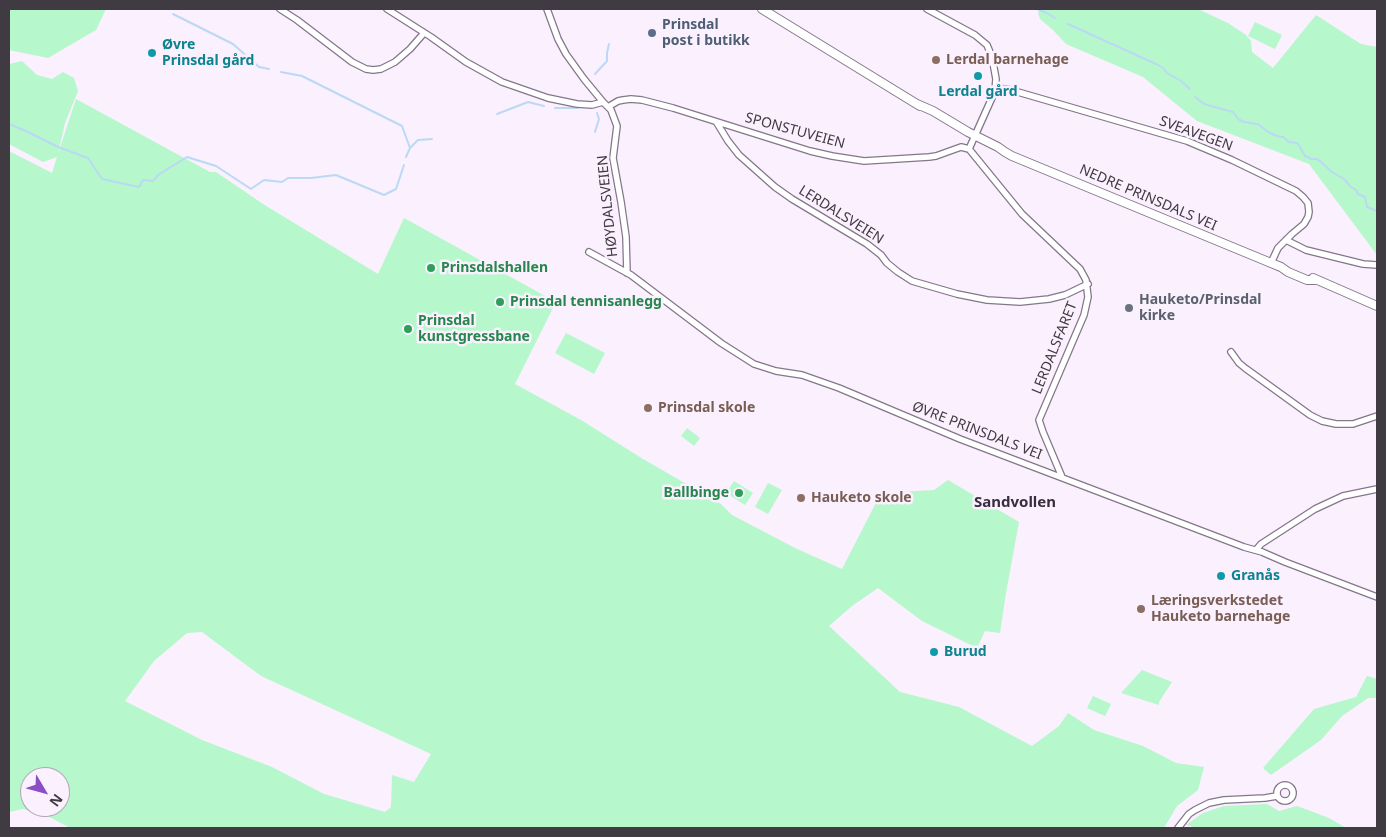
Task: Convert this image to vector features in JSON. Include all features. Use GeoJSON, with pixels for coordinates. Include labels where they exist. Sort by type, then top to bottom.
{"type":"FeatureCollection","features":[{"type":"Feature","properties":{"kind":"main road","name":"NEDRE PRINSDALS VEI"},"geometry":{"type":"LineString","coordinates":[[762,9],[917,104],[930,114],[994,150],[1005,152],[1271,263],[1307,280],[1315,280],[1377,306]]}},
{"type":"Feature","properties":{"kind":"street"},"geometry":{"type":"LineString","coordinates":[[280,9],[298,20],[352,62],[366,69],[381,69],[395,62],[424,33]]}},
{"type":"Feature","properties":{"kind":"street","name":"SPONSTUVEIEN"},"geometry":{"type":"LineString","coordinates":[[387,9],[466,62],[502,82],[548,98],[592,105],[605,105],[627,99],[636,99],[673,108],[810,151],[864,161],[929,157],[960,147],[969,149]]}},
{"type":"Feature","properties":{"kind":"street","name":"HØYDALSVEIEN"},"geometry":{"type":"LineString","coordinates":[[547,9],[558,39],[573,66],[611,110],[617,126],[613,158],[626,237],[627,273]]}},
{"type":"Feature","properties":{"kind":"street"},"geometry":{"type":"LineString","coordinates":[[927,9],[967,30],[987,45],[993,61],[996,88],[969,149],[1022,214],[1080,269],[1088,284]]}},
{"type":"Feature","properties":{"kind":"street","name":"SVEAVEGEN"},"geometry":{"type":"LineString","coordinates":[[996,88],[1011,90],[1187,141],[1296,191],[1308,203],[1309,214],[1304,224],[1278,248],[1271,263]]}},
{"type":"Feature","properties":{"kind":"street","name":"LERDALSVEIEN"},"geometry":{"type":"LineString","coordinates":[[717,123],[739,155],[775,187],[867,244],[882,255],[887,263],[912,281],[957,294],[1002,302],[1020,302],[1065,295],[1088,284]]}},
{"type":"Feature","properties":{"kind":"street"},"geometry":{"type":"LineString","coordinates":[[1286,240],[1306,250],[1363,264],[1377,265]]}},
{"type":"Feature","properties":{"kind":"street","name":"ØVRE PRINSDALS VEI"},"geometry":{"type":"LineString","coordinates":[[589,252],[627,273],[721,343],[754,364],[776,371],[802,375],[839,388],[954,437],[1377,597]]}},
{"type":"Feature","properties":{"kind":"street","name":"LERDALSFARET"},"geometry":{"type":"LineString","coordinates":[[1062,477],[1039,420],[1084,315],[1088,301],[1088,284]]}},
{"type":"Feature","properties":{"kind":"street"},"geometry":{"type":"LineString","coordinates":[[1231,352],[1243,366],[1310,415],[1322,421],[1336,424],[1353,424],[1377,416]]}},
{"type":"Feature","properties":{"kind":"street"},"geometry":{"type":"LineString","coordinates":[[1256,550],[1271,537],[1315,509],[1344,496],[1377,489]]}},
{"type":"Feature","properties":{"kind":"street"},"geometry":{"type":"LineString","coordinates":[[1178,828],[1189,814],[1209,803],[1277,796]]}},
{"type":"Feature","properties":{"kind":"green space"},"geometry":{"type":"Polygon","coordinates":[[[9,9],[106,9],[96,30],[48,58],[9,50],[9,9]]]}},
{"type":"Feature","properties":{"kind":"green space"},"geometry":{"type":"Polygon","coordinates":[[[1040,9],[1198,9],[1228,23],[1246,35],[1251,41],[1252,52],[1273,68],[1316,15],[1361,44],[1377,47],[1377,255],[1309,164],[1197,121],[1143,77],[1066,44],[1040,19],[1038,13],[1040,9]]]}},
{"type":"Feature","properties":{"kind":"green space"},"geometry":{"type":"Polygon","coordinates":[[[1255,22],[1282,35],[1275,49],[1248,36],[1255,22]]]}},
{"type":"Feature","properties":{"kind":"green space"},"geometry":{"type":"Polygon","coordinates":[[[22,61],[37,75],[52,79],[63,72],[74,78],[78,91],[65,123],[58,154],[76,99],[210,172],[216,172],[263,204],[378,274],[404,218],[556,302],[515,384],[581,420],[643,459],[721,504],[732,515],[795,548],[842,569],[881,493],[934,490],[948,480],[1019,522],[1000,633],[985,631],[977,648],[922,621],[878,588],[852,606],[829,626],[900,692],[959,707],[1032,746],[1059,726],[1068,713],[1094,730],[1143,746],[1176,763],[1204,767],[1198,790],[1177,806],[1164,828],[70,828],[50,817],[70,817],[70,767],[20,767],[20,810],[9,812],[9,151],[52,173],[57,157],[43,162],[9,144],[9,64],[22,61]],[[202,632],[187,633],[154,661],[125,701],[202,740],[272,767],[324,794],[385,812],[391,807],[392,775],[414,782],[431,754],[261,676],[202,632]]]}},
{"type":"Feature","properties":{"kind":"green space"},"geometry":{"type":"Polygon","coordinates":[[[566,333],[605,353],[594,374],[555,353],[566,333]]]}},
{"type":"Feature","properties":{"kind":"green space"},"geometry":{"type":"Polygon","coordinates":[[[687,428],[700,438],[694,446],[681,436],[687,428]]]}},
{"type":"Feature","properties":{"kind":"green space","name":"Ballbinge"},"geometry":{"type":"Polygon","coordinates":[[[734,481],[753,493],[745,505],[726,493],[734,481]]]}},
{"type":"Feature","properties":{"kind":"green space"},"geometry":{"type":"Polygon","coordinates":[[[768,483],[782,490],[768,514],[755,507],[768,483]]]}},
{"type":"Feature","properties":{"kind":"green space"},"geometry":{"type":"Polygon","coordinates":[[[1142,670],[1172,682],[1159,705],[1121,693],[1142,670]]]}},
{"type":"Feature","properties":{"kind":"green space"},"geometry":{"type":"Polygon","coordinates":[[[1367,676],[1377,679],[1377,698],[1368,698],[1342,716],[1321,740],[1271,775],[1263,768],[1314,709],[1356,697],[1367,676]]]}},
{"type":"Feature","properties":{"kind":"green space"},"geometry":{"type":"Polygon","coordinates":[[[1093,696],[1111,704],[1105,716],[1087,708],[1093,696]]]}},
{"type":"Feature","properties":{"kind":"green space"},"geometry":{"type":"Polygon","coordinates":[[[1267,804],[1279,811],[1297,806],[1329,818],[1346,828],[1198,828],[1186,825],[1203,813],[1224,806],[1267,804]]]}},
{"type":"Feature","properties":{"kind":"waterway"},"geometry":{"type":"LineString","coordinates":[[1037,9],[1055,18]]}},
{"type":"Feature","properties":{"kind":"waterway"},"geometry":{"type":"LineString","coordinates":[[173,14],[233,44],[259,67],[269,69]]}},
{"type":"Feature","properties":{"kind":"waterway"},"geometry":{"type":"LineString","coordinates":[[1068,24],[1156,64],[1190,89]]}},
{"type":"Feature","properties":{"kind":"waterway"},"geometry":{"type":"LineString","coordinates":[[595,74],[607,61],[609,44]]}},
{"type":"Feature","properties":{"kind":"waterway"},"geometry":{"type":"LineString","coordinates":[[281,72],[302,76],[402,126],[410,148]]}},
{"type":"Feature","properties":{"kind":"waterway"},"geometry":{"type":"LineString","coordinates":[[1195,97],[1204,104],[1233,112],[1238,119],[1244,122],[1258,124],[1268,132],[1283,137],[1289,142],[1297,143],[1305,156],[1317,159],[1332,172],[1344,179],[1358,194],[1365,197],[1367,207],[1377,211]]}},
{"type":"Feature","properties":{"kind":"waterway"},"geometry":{"type":"LineString","coordinates":[[497,114],[528,102],[544,106]]}},
{"type":"Feature","properties":{"kind":"waterway"},"geometry":{"type":"LineString","coordinates":[[555,108],[578,108]]}},
{"type":"Feature","properties":{"kind":"waterway"},"geometry":{"type":"LineString","coordinates":[[595,132],[599,119],[597,113]]}},
{"type":"Feature","properties":{"kind":"waterway"},"geometry":{"type":"LineString","coordinates":[[9,124],[58,147],[88,158],[102,179],[139,187],[143,180],[153,181],[158,175],[187,157],[216,166],[251,189],[264,180],[282,182],[288,178],[336,175],[384,195],[396,189],[404,165]]}},
{"type":"Feature","properties":{"kind":"waterway"},"geometry":{"type":"LineString","coordinates":[[406,157],[410,148],[418,140],[432,139]]}},
{"type":"Feature","properties":{"kind":"place","name":"Prinsdal post i butikk"},"geometry":{"type":"Point","coordinates":[652,33]}},
{"type":"Feature","properties":{"kind":"place","name":"Øvre Prinsdal gård"},"geometry":{"type":"Point","coordinates":[152,53]}},
{"type":"Feature","properties":{"kind":"place","name":"Lerdal barnehage"},"geometry":{"type":"Point","coordinates":[936,60]}},
{"type":"Feature","properties":{"kind":"place","name":"Lerdal gård"},"geometry":{"type":"Point","coordinates":[978,76]}},
{"type":"Feature","properties":{"kind":"place","name":"Prinsdalshallen"},"geometry":{"type":"Point","coordinates":[431,268]}},
{"type":"Feature","properties":{"kind":"place","name":"Prinsdal tennisanlegg"},"geometry":{"type":"Point","coordinates":[500,302]}},
{"type":"Feature","properties":{"kind":"place","name":"Hauketo/Prinsdal kirke"},"geometry":{"type":"Point","coordinates":[1129,308]}},
{"type":"Feature","properties":{"kind":"place","name":"Prinsdal kunstgressbane"},"geometry":{"type":"Point","coordinates":[408,329]}},
{"type":"Feature","properties":{"kind":"place","name":"Prinsdal skole"},"geometry":{"type":"Point","coordinates":[648,408]}},
{"type":"Feature","properties":{"kind":"place","name":"Ballbinge"},"geometry":{"type":"Point","coordinates":[739,493]}},
{"type":"Feature","properties":{"kind":"place","name":"Hauketo skole"},"geometry":{"type":"Point","coordinates":[801,498]}},
{"type":"Feature","properties":{"kind":"place","name":"Granås"},"geometry":{"type":"Point","coordinates":[1221,576]}},
{"type":"Feature","properties":{"kind":"place","name":"Læringsverkstedet Hauketo barnehage"},"geometry":{"type":"Point","coordinates":[1141,609]}},
{"type":"Feature","properties":{"kind":"place","name":"Burud"},"geometry":{"type":"Point","coordinates":[934,652]}},
{"type":"Feature","properties":{"kind":"district","name":"Sandvollen"},"geometry":{"type":"Point","coordinates":[1015,503]}}]}
